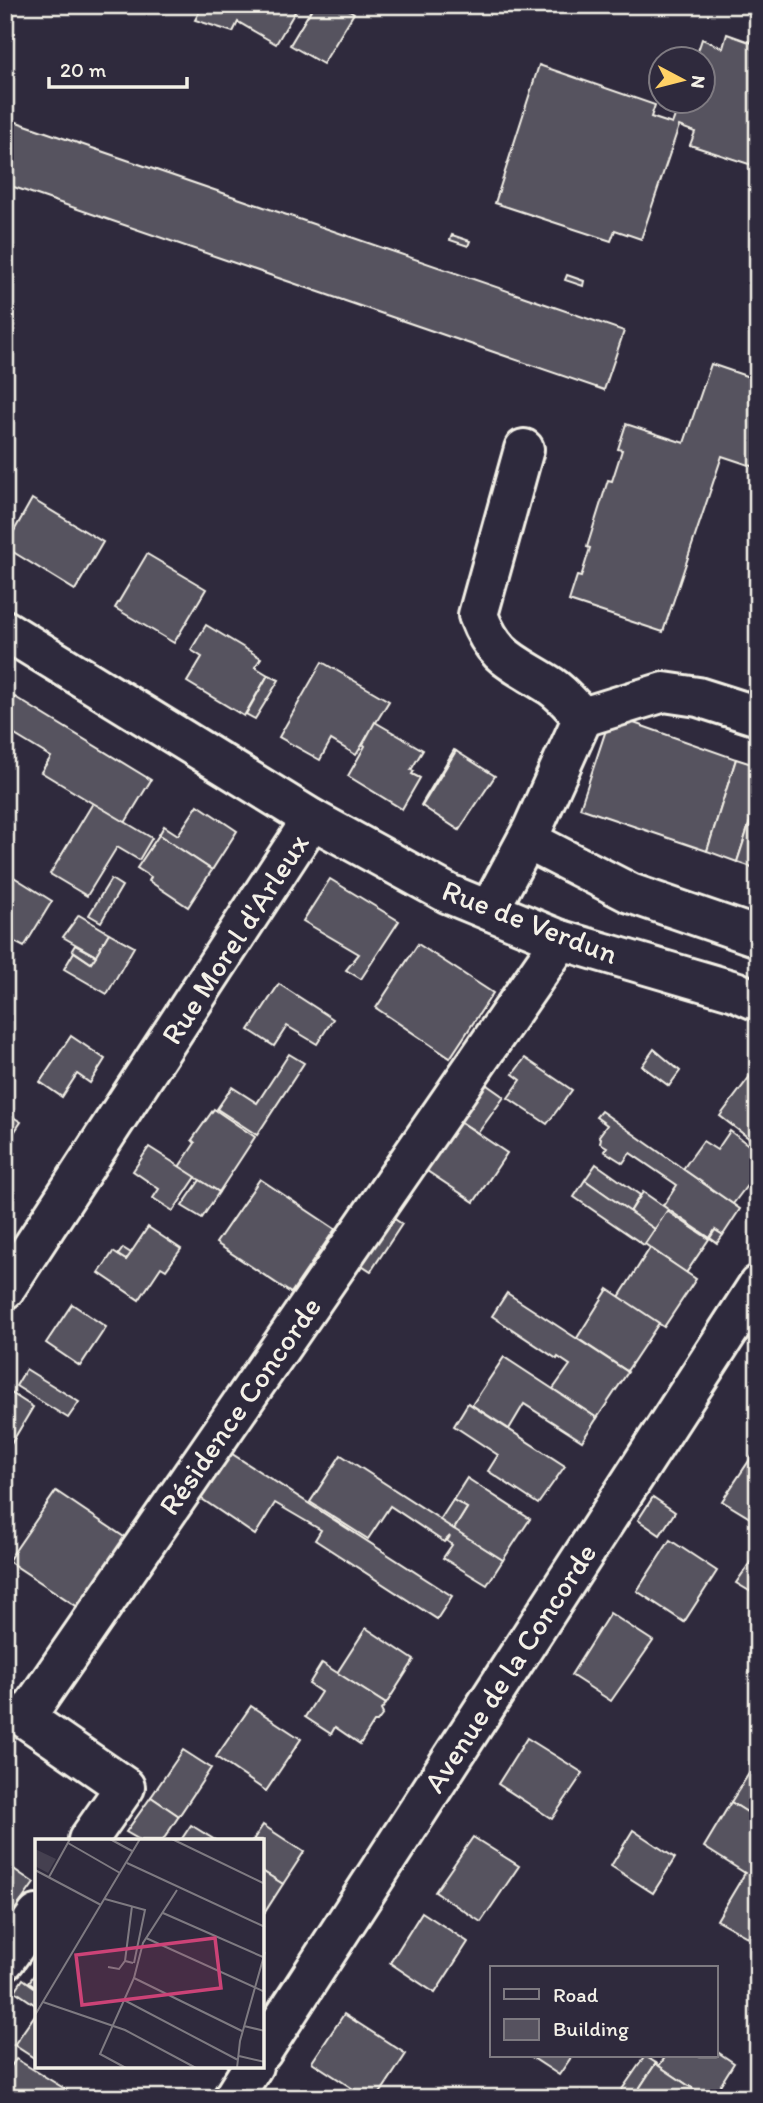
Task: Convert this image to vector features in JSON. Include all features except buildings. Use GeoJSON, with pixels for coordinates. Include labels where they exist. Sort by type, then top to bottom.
{"type":"FeatureCollection","features":[{"type":"Feature","properties":{"kind":"street"},"geometry":{"type":"LineString","coordinates":[[524,449],[478,615],[486,636],[510,663],[554,688],[583,718]]}},
{"type":"Feature","properties":{"kind":"street","name":"Rue Morel d'Arleux"},"geometry":{"type":"LineString","coordinates":[[5,630],[312,819],[5,1289]]}},
{"type":"Feature","properties":{"kind":"street"},"geometry":{"type":"LineString","coordinates":[[489,910],[527,840],[583,718],[664,692],[698,697],[758,716]]}},
{"type":"Feature","properties":{"kind":"street","name":"Rue de Verdun"},"geometry":{"type":"LineString","coordinates":[[312,819],[449,894],[561,940],[735,991],[758,1001]]}},
{"type":"Feature","properties":{"kind":"street"},"geometry":{"type":"LineString","coordinates":[[527,840],[630,893],[758,937]]}},
{"type":"Feature","properties":{"kind":"street","name":"Résidence Concorde"},"geometry":{"type":"LineString","coordinates":[[89,1839],[125,1787],[25,1718],[561,940]]}},
{"type":"Feature","properties":{"kind":"street","name":"Avenue de la Concorde"},"geometry":{"type":"LineString","coordinates":[[264,2049],[758,1284]]}},
{"type":"Feature","properties":{"kind":"street"},"geometry":{"type":"LineString","coordinates":[[5,1960],[35,1917]]}},
{"type":"Feature","properties":{"kind":"street"},"geometry":{"type":"LineString","coordinates":[[233,2098],[252,2068]]}}]}
